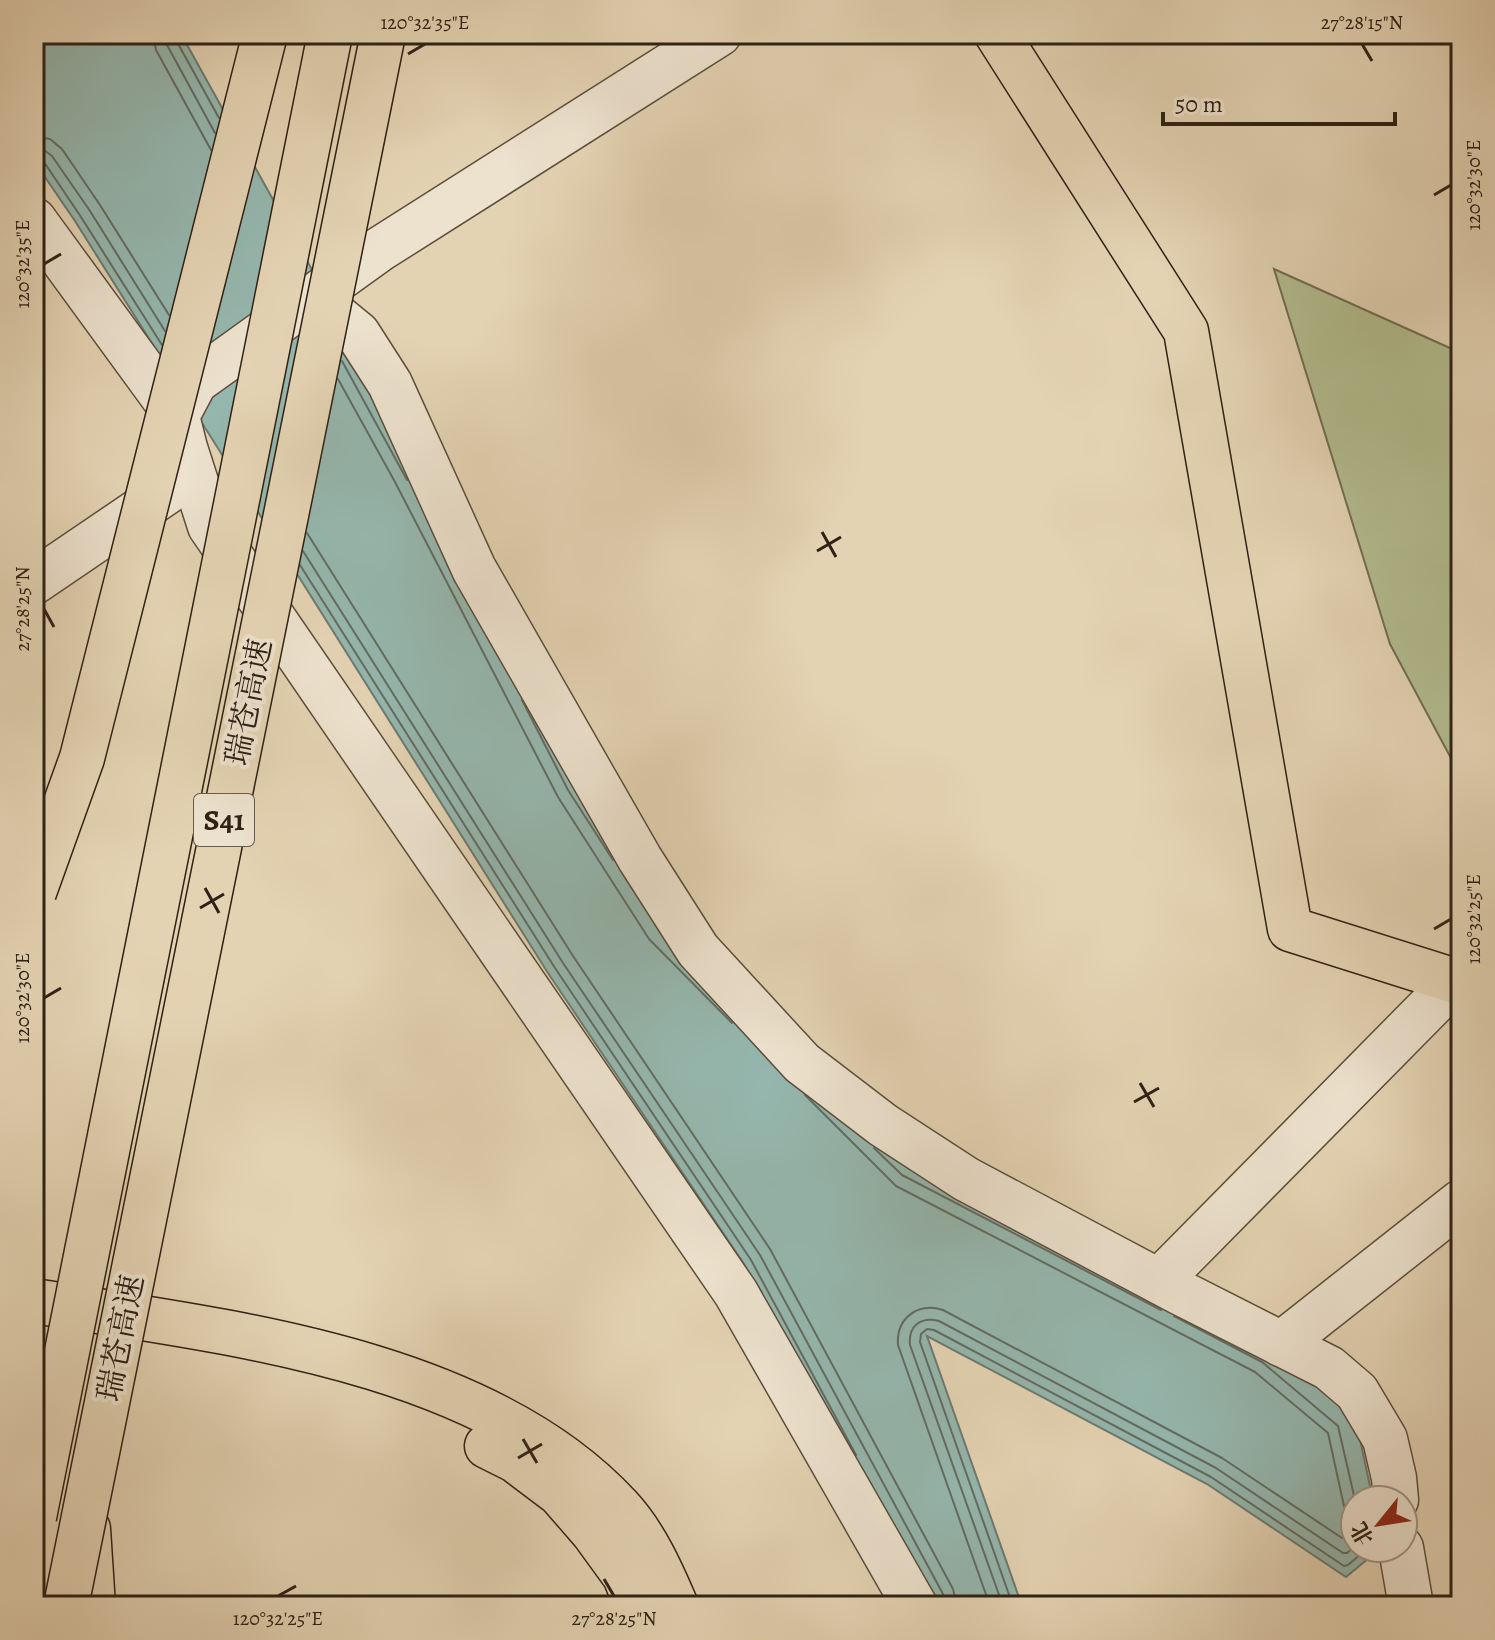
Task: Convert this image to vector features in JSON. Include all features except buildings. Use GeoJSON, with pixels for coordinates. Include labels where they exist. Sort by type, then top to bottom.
{"type":"FeatureCollection","features":[{"type":"Feature","properties":{"kind":"main road"},"geometry":{"type":"LineString","coordinates":[[34,892],[82,758],[265,34]]}},
{"type":"Feature","properties":{"kind":"main road","name":"瑞苍高速"},"geometry":{"type":"LineString","coordinates":[[34,1517],[330,34]]}},
{"type":"Feature","properties":{"kind":"main road","name":"瑞苍高速"},"geometry":{"type":"LineString","coordinates":[[66,1606],[383,34]]}},
{"type":"Feature","properties":{"kind":"main road"},"geometry":{"type":"LineString","coordinates":[[997,34],[1186,331],[1290,929],[1458,979]]}},
{"type":"Feature","properties":{"kind":"main road"},"geometry":{"type":"LineString","coordinates":[[34,1301],[212,1330],[338,1358],[441,1391],[522,1447],[593,1532],[625,1576],[637,1606]]}},
{"type":"Feature","properties":{"kind":"main road"},"geometry":{"type":"LineString","coordinates":[[34,1329],[209,1357],[331,1385],[522,1447],[581,1470],[620,1508],[654,1556],[676,1606]]}},
{"type":"Feature","properties":{"kind":"main road"},"geometry":{"type":"LineString","coordinates":[[86,1503],[93,1606]]}},
{"type":"Feature","properties":{"kind":"street"},"geometry":{"type":"LineString","coordinates":[[177,416],[195,382],[380,249],[719,34]]}},
{"type":"Feature","properties":{"kind":"street"},"geometry":{"type":"LineString","coordinates":[[34,220],[177,416],[210,526],[736,1293],[915,1606]]}},
{"type":"Feature","properties":{"kind":"street"},"geometry":{"type":"LineString","coordinates":[[313,297],[358,334],[390,384],[474,569],[640,859],[698,950],[802,1063],[883,1125],[966,1179],[1329,1368],[1357,1392],[1385,1439],[1395,1484]]}},
{"type":"Feature","properties":{"kind":"street"},"geometry":{"type":"LineString","coordinates":[[34,582],[193,474]]}},
{"type":"Feature","properties":{"kind":"street"},"geometry":{"type":"LineString","coordinates":[[1159,1281],[1458,979]]}},
{"type":"Feature","properties":{"kind":"street"},"geometry":{"type":"LineString","coordinates":[[1281,1344],[1461,1202]]}},
{"type":"Feature","properties":{"kind":"street"},"geometry":{"type":"LineString","coordinates":[[1404,1564],[1411,1606]]}},
{"type":"Feature","properties":{"kind":"green space"},"geometry":{"type":"Polygon","coordinates":[[[1274,269],[1461,353],[1461,777],[1390,644],[1274,269]]]}},
{"type":"Feature","properties":{"kind":"water"},"geometry":{"type":"Polygon","coordinates":[[[34,34],[181,34],[674,921],[911,1160],[1272,1347],[1355,1416],[1370,1484],[1339,1484],[1339,1564],[1362,1564],[1346,1577],[1207,1484],[927,1336],[1022,1606],[929,1606],[744,1264],[548,973],[75,221],[34,161],[34,34]]]}}]}
